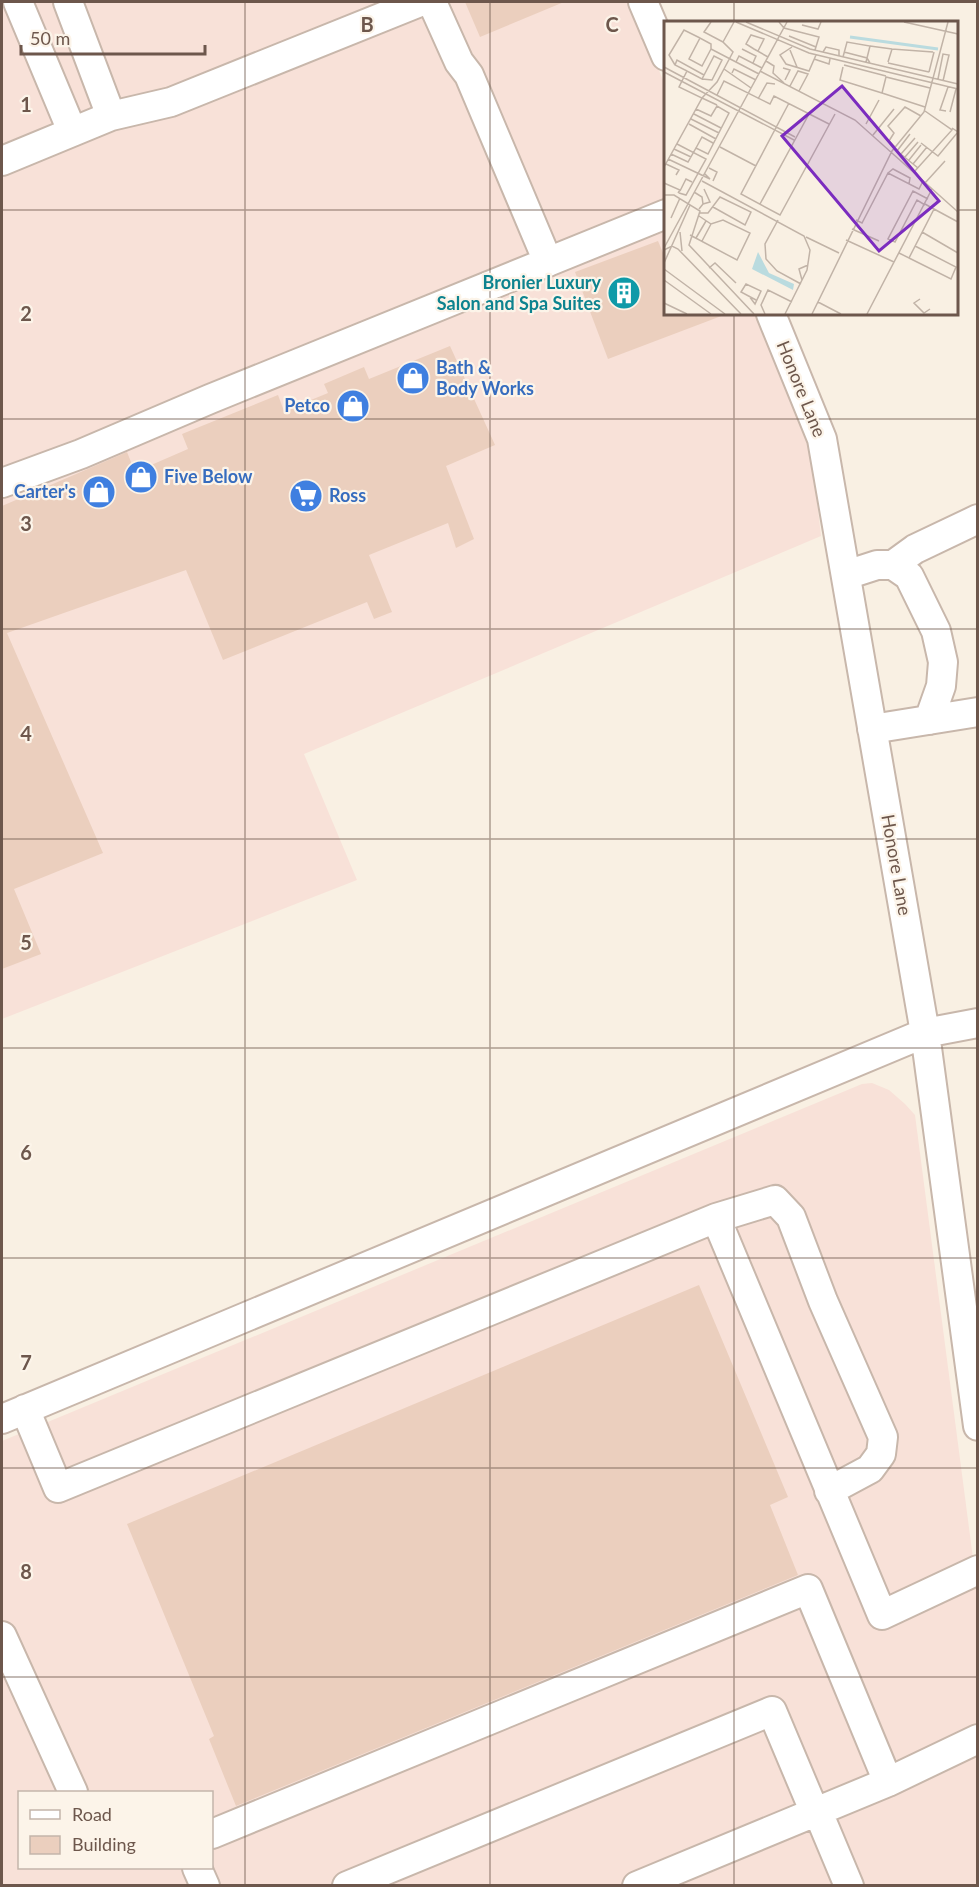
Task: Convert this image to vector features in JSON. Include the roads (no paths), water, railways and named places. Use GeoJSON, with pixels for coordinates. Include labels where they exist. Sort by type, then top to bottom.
{"type":"FeatureCollection","features":[{"type":"Feature","properties":{"kind":"street"},"geometry":{"type":"LineString","coordinates":[[18,2],[72,131]]}},
{"type":"Feature","properties":{"kind":"street"},"geometry":{"type":"LineString","coordinates":[[68,2],[111,116]]}},
{"type":"Feature","properties":{"kind":"street"},"geometry":{"type":"LineString","coordinates":[[2,161],[111,116],[171,102],[420,2]]}},
{"type":"Feature","properties":{"kind":"street"},"geometry":{"type":"LineString","coordinates":[[432,2],[459,62],[469,75],[548,262]]}},
{"type":"Feature","properties":{"kind":"street"},"geometry":{"type":"LineString","coordinates":[[643,2],[664,51]]}},
{"type":"Feature","properties":{"kind":"street"},"geometry":{"type":"LineString","coordinates":[[2,483],[81,454],[210,399],[664,215]]}},
{"type":"Feature","properties":{"kind":"street","name":"Honore Lane"},"geometry":{"type":"LineString","coordinates":[[771,315],[822,439],[925,1033],[977,1419]]}},
{"type":"Feature","properties":{"kind":"street"},"geometry":{"type":"LineString","coordinates":[[846,574],[877,566],[893,565],[915,549],[978,519]]}},
{"type":"Feature","properties":{"kind":"street"},"geometry":{"type":"LineString","coordinates":[[893,565],[909,576],[936,631],[943,662],[941,686],[929,720]]}},
{"type":"Feature","properties":{"kind":"street"},"geometry":{"type":"LineString","coordinates":[[873,729],[978,712]]}},
{"type":"Feature","properties":{"kind":"street"},"geometry":{"type":"LineString","coordinates":[[829,1491],[870,1469],[881,1455],[883,1437],[823,1301],[791,1217],[775,1200],[716,1218],[58,1488],[13,1414],[925,1033],[978,1023]]}},
{"type":"Feature","properties":{"kind":"street"},"geometry":{"type":"LineString","coordinates":[[716,1218],[882,1615],[978,1570]]}},
{"type":"Feature","properties":{"kind":"street"},"geometry":{"type":"LineString","coordinates":[[213,1834],[808,1589],[888,1782]]}},
{"type":"Feature","properties":{"kind":"street"},"geometry":{"type":"LineString","coordinates":[[2,1636],[73,1791]]}},
{"type":"Feature","properties":{"kind":"street"},"geometry":{"type":"LineString","coordinates":[[347,1886],[772,1711],[849,1886]]}},
{"type":"Feature","properties":{"kind":"street"},"geometry":{"type":"LineString","coordinates":[[637,1886],[888,1782],[978,1739]]}},
{"type":"Feature","properties":{"kind":"street"},"geometry":{"type":"LineString","coordinates":[[197,1869],[205,1886]]}},
{"type":"Feature","properties":{"kind":"place","name":"Bronier Luxury Salon and Spa Suites"},"geometry":{"type":"Point","coordinates":[624,293]}},
{"type":"Feature","properties":{"kind":"place","name":"Bath & Body Works"},"geometry":{"type":"Point","coordinates":[413,378]}},
{"type":"Feature","properties":{"kind":"place","name":"Petco"},"geometry":{"type":"Point","coordinates":[353,406]}},
{"type":"Feature","properties":{"kind":"place","name":"Five Below"},"geometry":{"type":"Point","coordinates":[141,477]}},
{"type":"Feature","properties":{"kind":"place","name":"Carter's"},"geometry":{"type":"Point","coordinates":[99,492]}},
{"type":"Feature","properties":{"kind":"place","name":"Ross"},"geometry":{"type":"Point","coordinates":[306,496]}}]}
